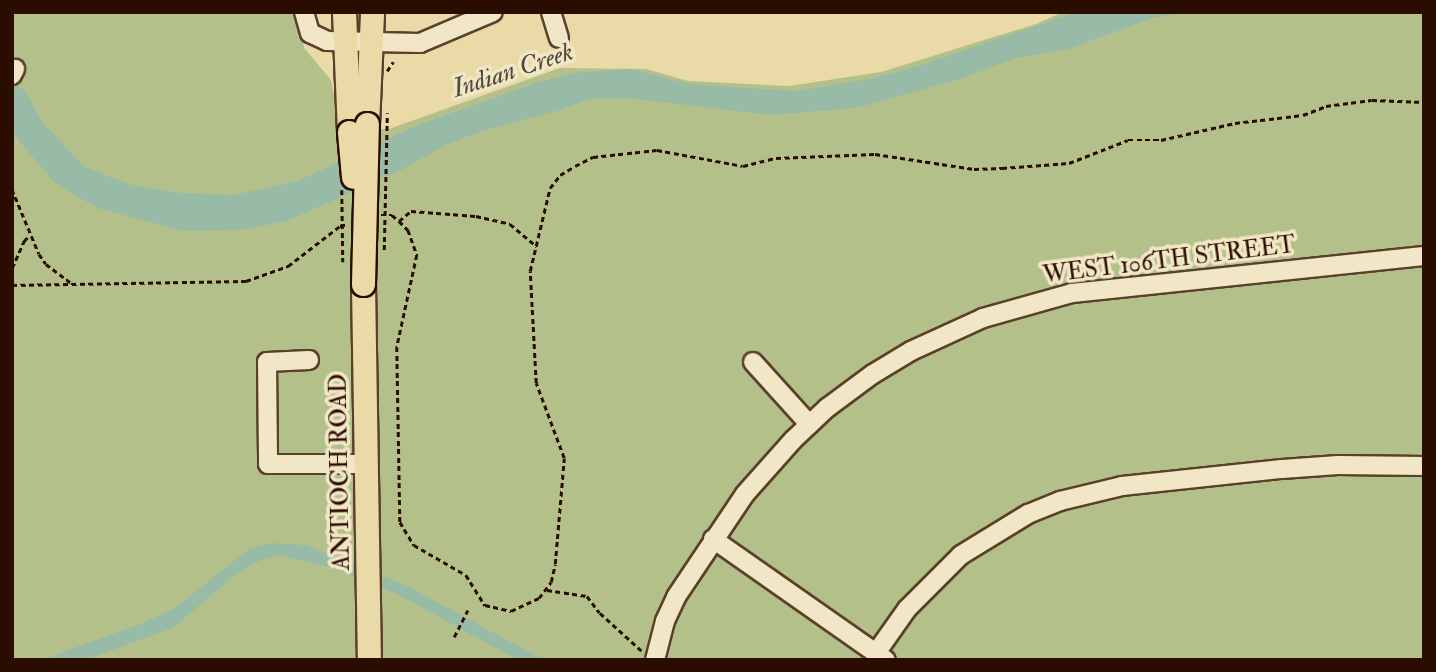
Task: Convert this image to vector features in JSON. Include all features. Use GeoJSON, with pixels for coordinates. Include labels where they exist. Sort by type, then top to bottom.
{"type":"FeatureCollection","features":[{"type":"Feature","properties":{"kind":"main road","name":"ANTIOCH ROAD"},"geometry":{"type":"LineString","coordinates":[[344,12],[358,128],[369,660]]}},
{"type":"Feature","properties":{"kind":"main road","name":"ANTIOCH ROAD"},"geometry":{"type":"LineString","coordinates":[[358,128],[372,12]]}},
{"type":"Feature","properties":{"kind":"street"},"geometry":{"type":"LineString","coordinates":[[304,12],[310,33],[327,41],[420,43],[477,16],[493,12]]}},
{"type":"Feature","properties":{"kind":"street"},"geometry":{"type":"LineString","coordinates":[[551,12],[559,37]]}},
{"type":"Feature","properties":{"kind":"street","name":"WEST 106TH STREET"},"geometry":{"type":"LineString","coordinates":[[655,659],[665,621],[676,597],[752,485],[809,424],[873,374],[911,351],[983,318],[1035,301],[1136,284],[1424,257]]}},
{"type":"Feature","properties":{"kind":"street"},"geometry":{"type":"LineString","coordinates":[[309,360],[267,362],[268,464],[355,464]]}},
{"type":"Feature","properties":{"kind":"street"},"geometry":{"type":"LineString","coordinates":[[753,362],[809,424]]}},
{"type":"Feature","properties":{"kind":"street"},"geometry":{"type":"LineString","coordinates":[[713,539],[881,656],[907,609],[961,555],[1028,513],[1060,500],[1122,486],[1282,469],[1338,465],[1424,466]]}},
{"type":"Feature","properties":{"kind":"path"},"geometry":{"type":"LineString","coordinates":[[385,214],[400,220],[408,230],[417,255],[397,347],[402,529],[414,545],[466,575],[485,605],[511,611],[527,605],[546,590],[555,564],[564,458],[535,374],[530,271],[550,188],[560,175],[593,158],[624,152],[657,150],[743,166],[776,158],[875,154],[974,169],[1069,163],[1096,150],[1128,140],[1161,140],[1235,123],[1303,115],[1326,106],[1373,100],[1424,102]]}},
{"type":"Feature","properties":{"kind":"path"},"geometry":{"type":"LineString","coordinates":[[384,250],[387,137]]}},
{"type":"Feature","properties":{"kind":"path"},"geometry":{"type":"LineString","coordinates":[[342,182],[343,262]]}},
{"type":"Feature","properties":{"kind":"path"},"geometry":{"type":"LineString","coordinates":[[12,189],[30,235],[46,264],[73,284]]}},
{"type":"Feature","properties":{"kind":"path"},"geometry":{"type":"LineString","coordinates":[[400,220],[411,211],[476,216],[510,224],[537,247]]}},
{"type":"Feature","properties":{"kind":"path"},"geometry":{"type":"LineString","coordinates":[[12,285],[246,281],[298,260],[340,226]]}},
{"type":"Feature","properties":{"kind":"path"},"geometry":{"type":"LineString","coordinates":[[12,268],[24,241],[30,235]]}},
{"type":"Feature","properties":{"kind":"path"},"geometry":{"type":"LineString","coordinates":[[546,590],[587,596],[600,613],[645,654],[655,659]]}},
{"type":"Feature","properties":{"kind":"path"},"geometry":{"type":"LineString","coordinates":[[454,638],[468,610]]}},
{"type":"Feature","properties":{"kind":"green space"},"geometry":{"type":"Polygon","coordinates":[[[12,12],[299,12],[304,48],[331,80],[341,129],[389,129],[560,68],[646,69],[688,81],[789,86],[881,72],[1036,24],[1063,12],[1424,12],[1424,660],[12,660],[12,12]]]}},
{"type":"Feature","properties":{"kind":"shaded area"},"geometry":{"type":"Polygon","coordinates":[[[1077,12],[1183,12],[1153,18],[1068,49],[1016,58],[960,79],[856,108],[771,115],[627,98],[589,99],[448,144],[399,171],[287,221],[240,230],[183,231],[97,208],[54,182],[19,141],[12,128],[12,83],[25,91],[43,123],[85,167],[132,185],[181,193],[234,195],[298,181],[415,126],[536,83],[574,73],[631,69],[689,84],[796,91],[870,79],[921,65],[1077,12]]]}},
{"type":"Feature","properties":{"kind":"shaded area"},"geometry":{"type":"Polygon","coordinates":[[[270,543],[306,545],[407,586],[544,660],[518,660],[397,594],[333,568],[278,555],[256,562],[235,575],[173,628],[85,660],[41,660],[143,623],[175,608],[250,548],[270,543]]]}},
{"type":"Feature","properties":{"kind":"water label","name":"Indian Creek"},"geometry":{"type":"Point","coordinates":[513,71]}}]}
